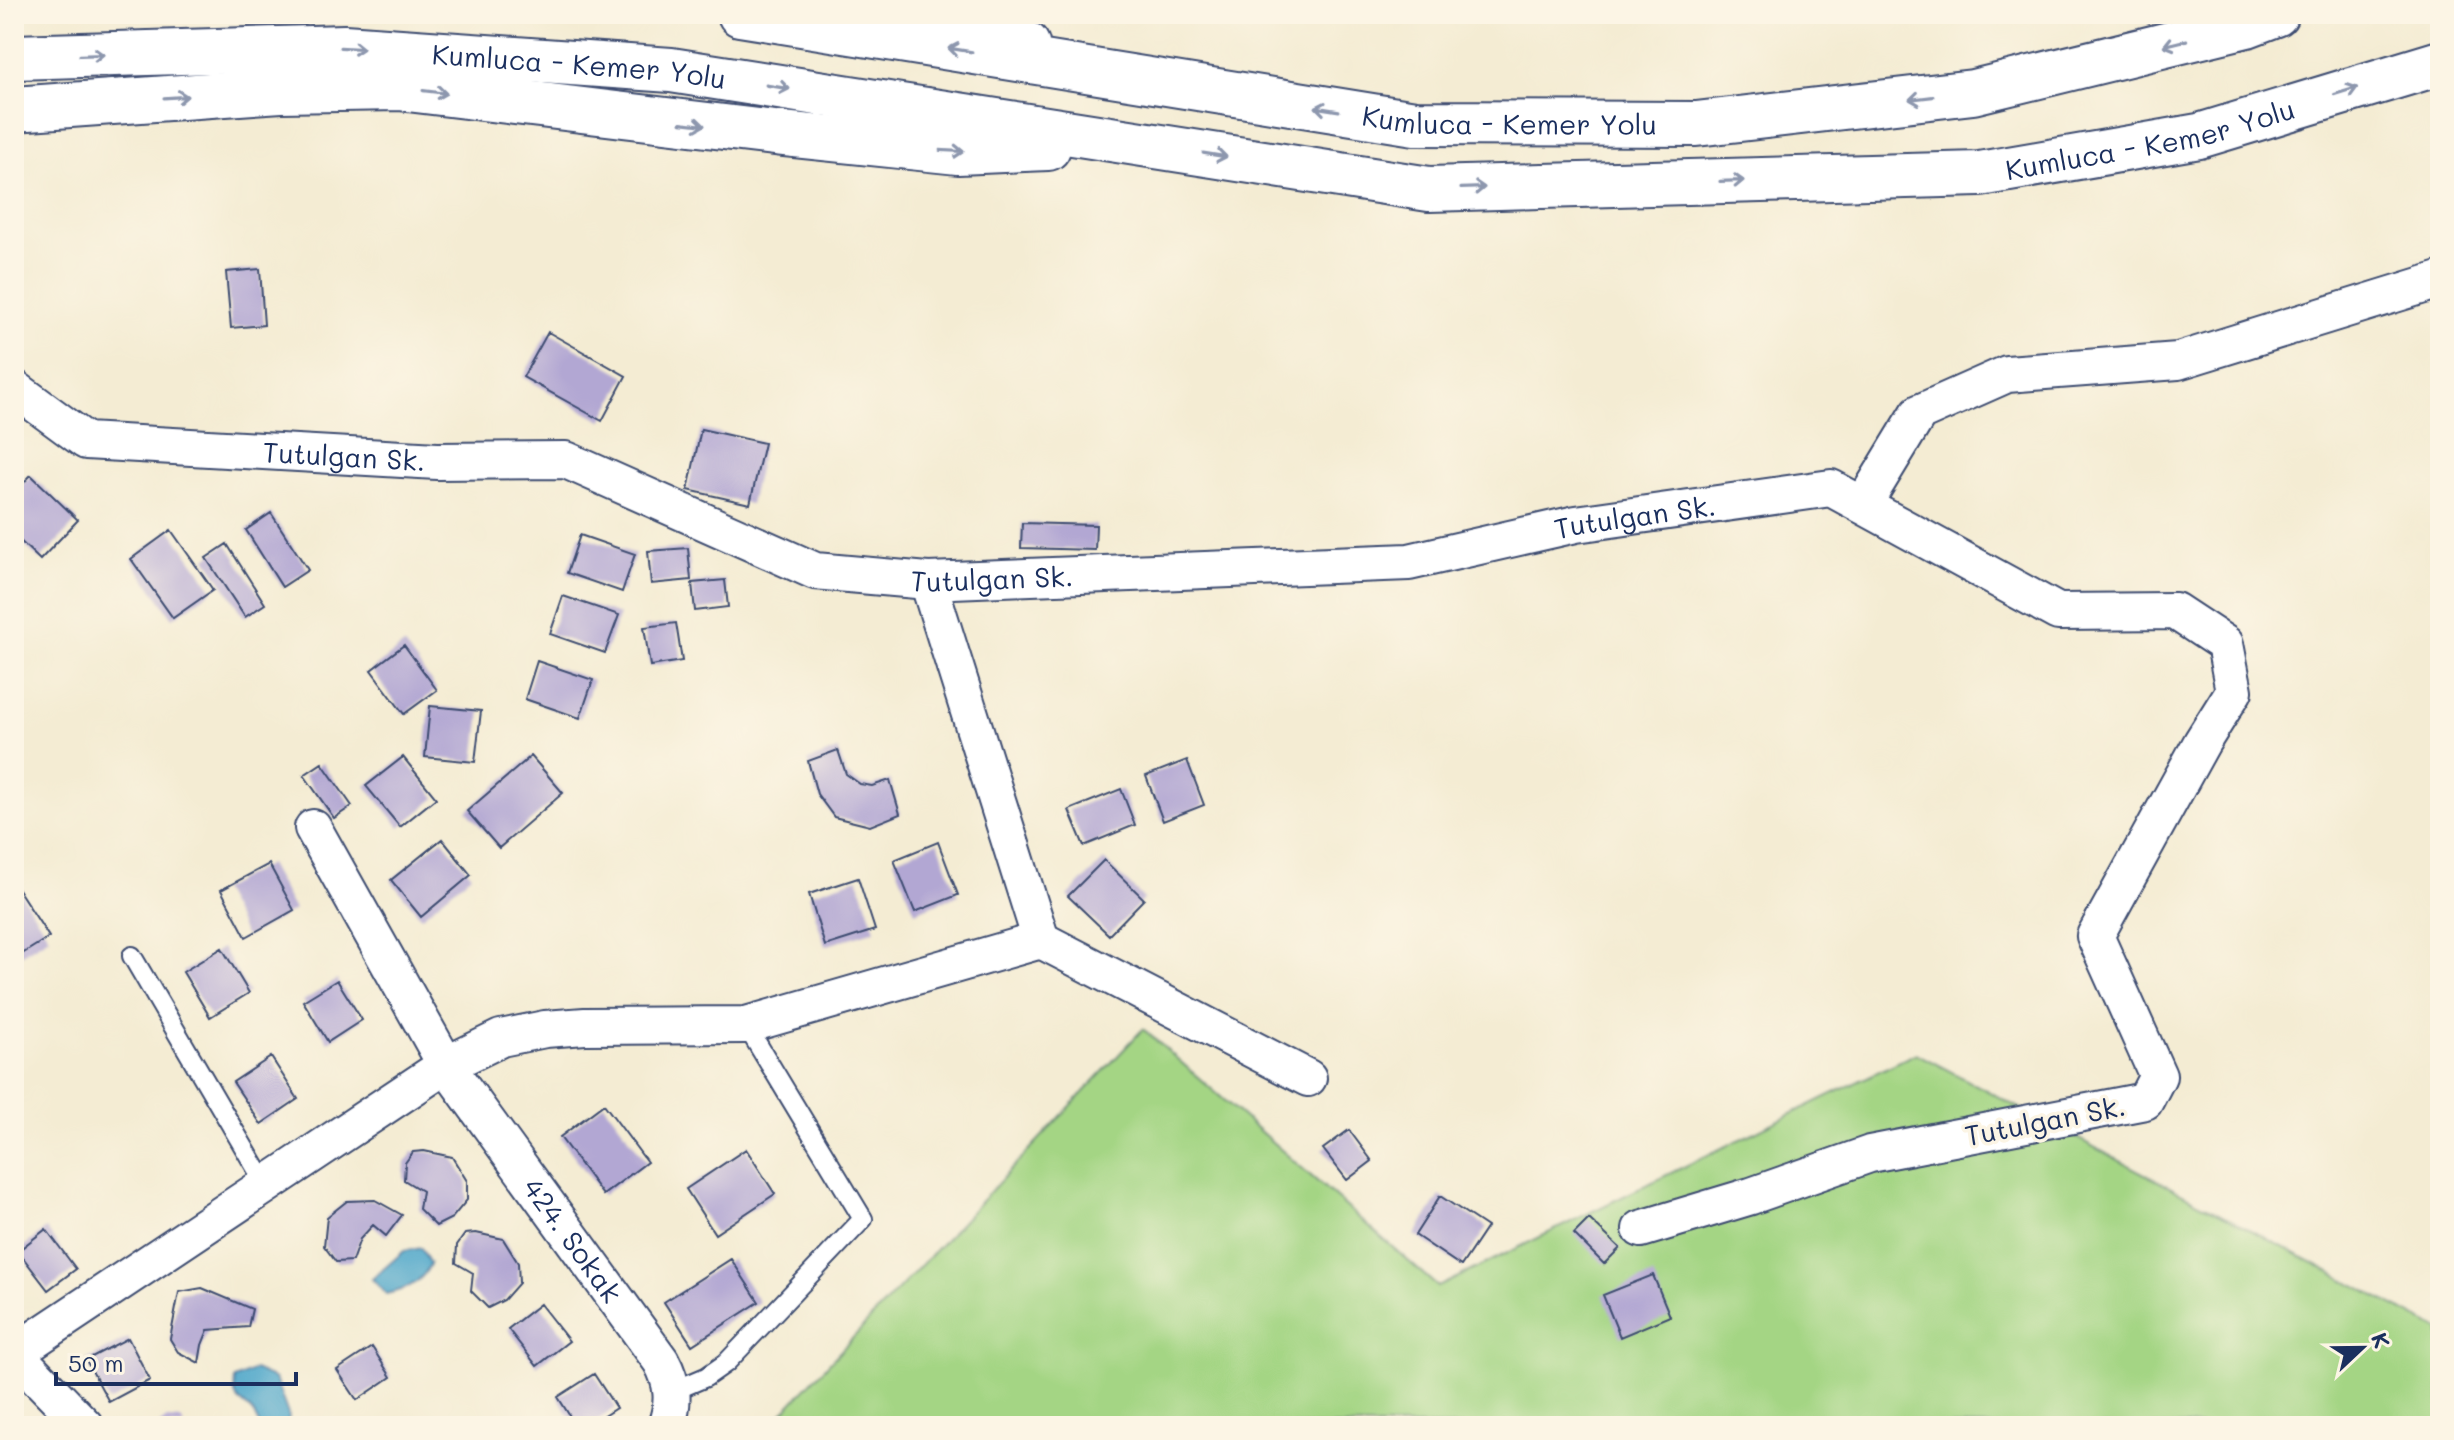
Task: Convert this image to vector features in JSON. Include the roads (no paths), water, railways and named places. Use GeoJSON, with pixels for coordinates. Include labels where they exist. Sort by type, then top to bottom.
{"type":"FeatureCollection","features":[{"type":"Feature","properties":{"kind":"highway","name":"Kumluca - Kemer Yolu"},"geometry":{"type":"LineString","coordinates":[[740,14],[1415,123],[1696,124],[1973,92],[2247,25],[2276,14]]}},
{"type":"Feature","properties":{"kind":"highway"},"geometry":{"type":"LineString","coordinates":[[957,14],[1092,71]]}},
{"type":"Feature","properties":{"kind":"highway","name":"Kumluca - Kemer Yolu"},"geometry":{"type":"LineString","coordinates":[[14,57],[344,47],[671,70],[1429,189],[1980,174],[2199,136],[2440,63]]}},
{"type":"Feature","properties":{"kind":"highway","name":"Kumluca - Kemer Yolu"},"geometry":{"type":"LineString","coordinates":[[14,109],[281,90],[399,88],[753,131],[958,152],[1138,143]]}},
{"type":"Feature","properties":{"kind":"street"},"geometry":{"type":"LineString","coordinates":[[1863,505],[1919,413],[2007,374],[2178,361],[2440,280]]}},
{"type":"Feature","properties":{"kind":"street","name":"Tutulgan Sk."},"geometry":{"type":"LineString","coordinates":[[14,388],[86,441],[437,461],[566,460],[815,571],[928,581],[1409,562],[1576,524],[1831,488],[2058,612],[2175,611],[2225,644],[2234,691],[2202,742],[2095,936],[2158,1076],[2145,1101],[1870,1154],[1751,1196],[1641,1229]]}},
{"type":"Feature","properties":{"kind":"street"},"geometry":{"type":"LineString","coordinates":[[928,581],[1041,940]]}},
{"type":"Feature","properties":{"kind":"street","name":"424. Sokak"},"geometry":{"type":"LineString","coordinates":[[313,828],[446,1065],[661,1361],[673,1391]]}},
{"type":"Feature","properties":{"kind":"street"},"geometry":{"type":"LineString","coordinates":[[85,1426],[14,1353],[446,1065],[501,1038],[545,1029],[585,1026],[746,1025],[1041,940],[1308,1078]]}},
{"type":"Feature","properties":{"kind":"street"},"geometry":{"type":"LineString","coordinates":[[666,1426],[672,1409],[673,1391]]}},
{"type":"Feature","properties":{"kind":"lane"},"geometry":{"type":"LineString","coordinates":[[132,956],[266,1185]]}},
{"type":"Feature","properties":{"kind":"lane"},"geometry":{"type":"LineString","coordinates":[[673,1391],[706,1377],[726,1363],[863,1219],[746,1025]]}},
{"type":"Feature","properties":{"kind":"water"},"geometry":{"type":"Polygon","coordinates":[[[421,1248],[430,1264],[412,1285],[386,1294],[372,1279],[404,1251],[421,1248]]]}},
{"type":"Feature","properties":{"kind":"water"},"geometry":{"type":"Polygon","coordinates":[[[254,1370],[275,1379],[289,1417],[287,1426],[260,1426],[253,1413],[236,1397],[235,1379],[254,1370]]]}}]}
